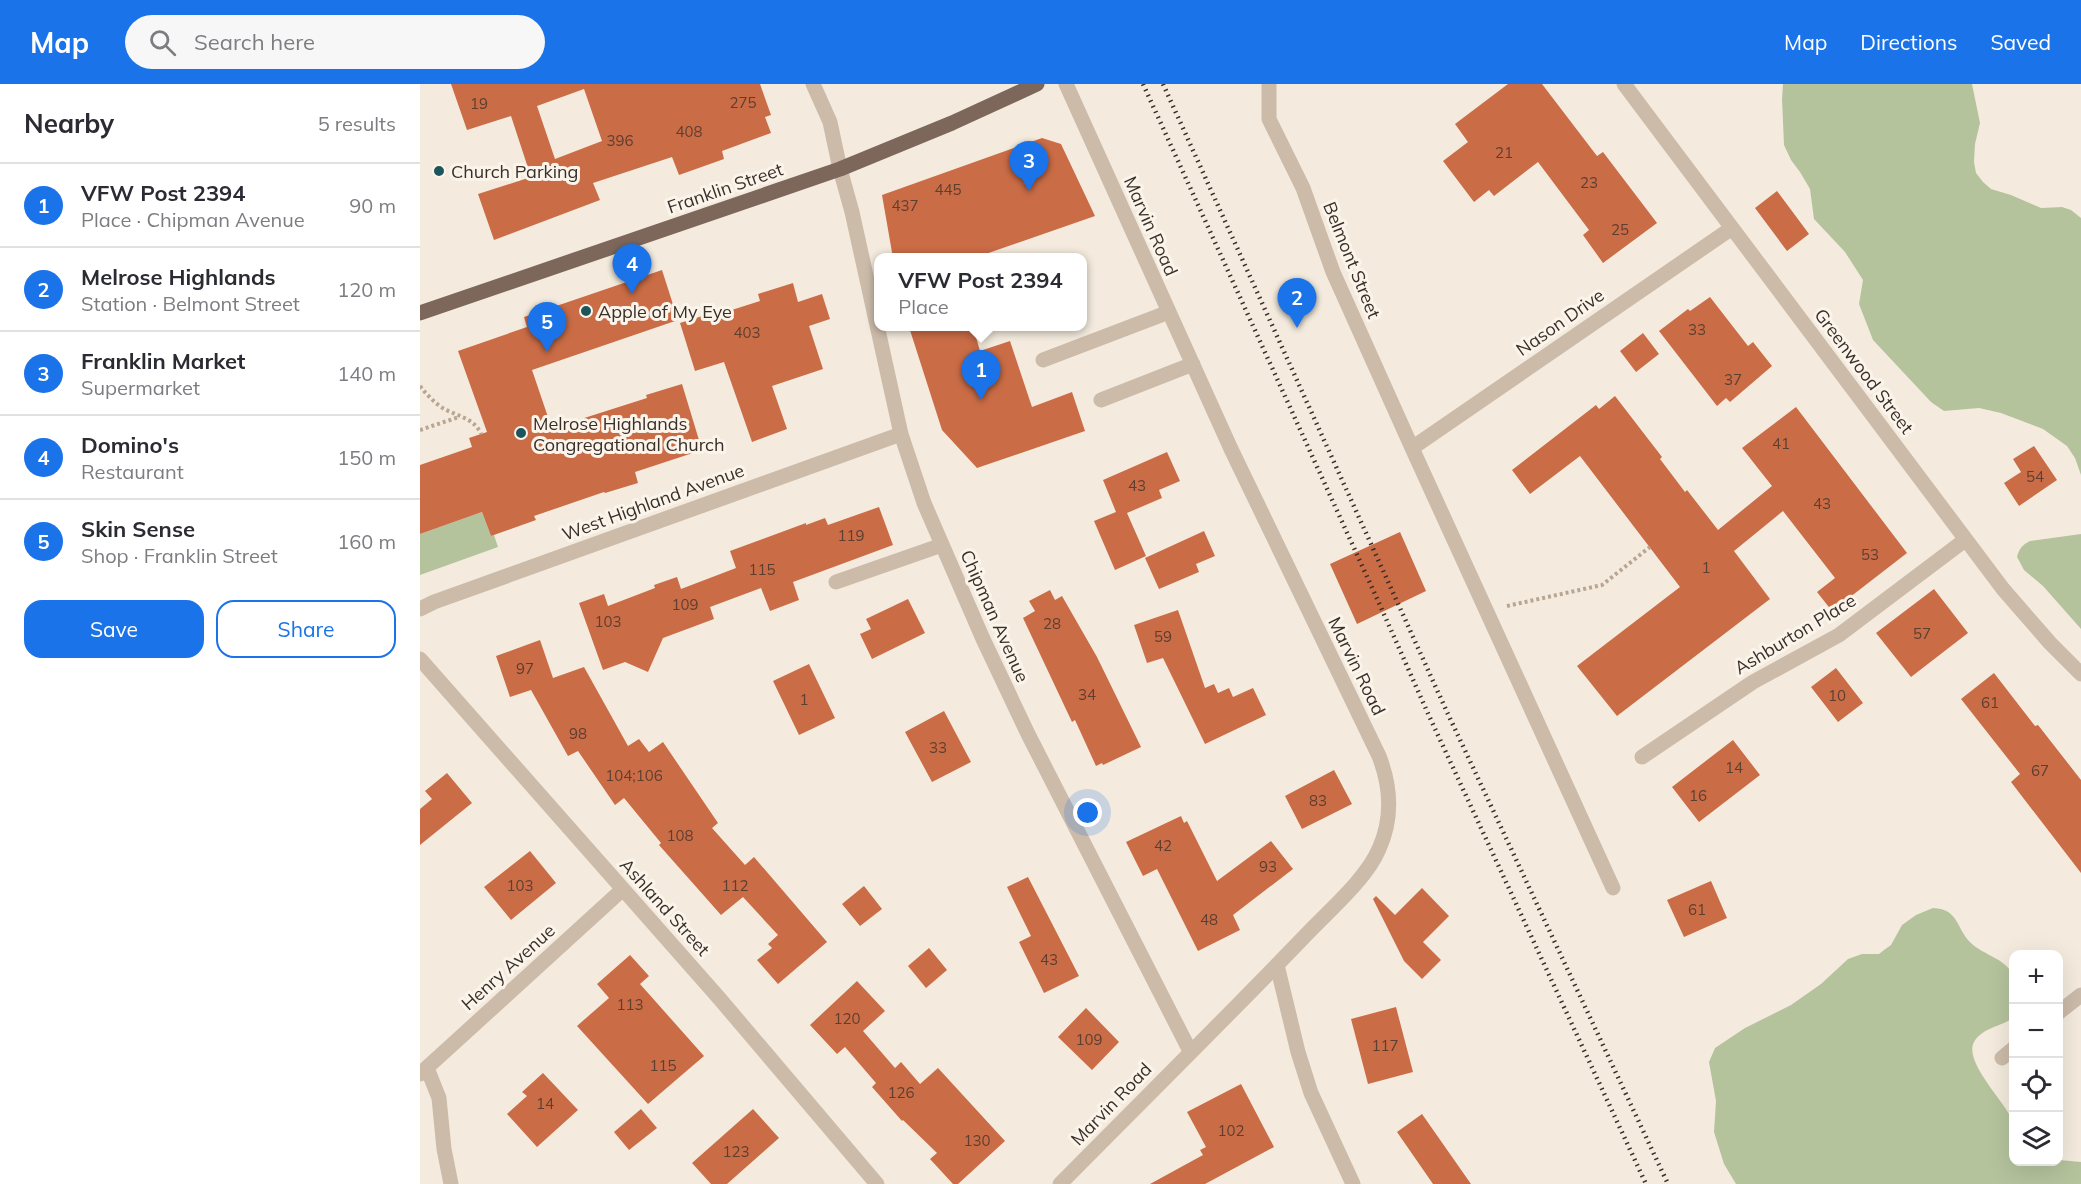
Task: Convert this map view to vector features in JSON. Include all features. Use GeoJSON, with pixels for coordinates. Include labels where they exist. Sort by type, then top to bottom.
{"type":"FeatureCollection","features":[{"type":"Feature","properties":{"kind":"main road","name":"Franklin Street"},"geometry":{"type":"LineString","coordinates":[[420,313],[840,169],[952,123],[1037,84]]}},
{"type":"Feature","properties":{"kind":"street","name":"Chipman Avenue"},"geometry":{"type":"LineString","coordinates":[[813,84],[830,122],[874,312]]}},
{"type":"Feature","properties":{"kind":"street","name":"Marvin Road"},"geometry":{"type":"LineString","coordinates":[[1060,1184],[1361,877],[1374,860],[1383,840],[1388,819],[1388,787],[1379,756],[1232,449],[1066,84]]}},
{"type":"Feature","properties":{"kind":"street","name":"Belmont Street"},"geometry":{"type":"LineString","coordinates":[[1269,84],[1269,119],[1303,188],[1328,260],[1613,888]]}},
{"type":"Feature","properties":{"kind":"street","name":"Greenwood Street"},"geometry":{"type":"LineString","coordinates":[[1624,84],[1965,540],[2026,616],[2081,674]]}},
{"type":"Feature","properties":{"kind":"street","name":"Nason Drive"},"geometry":{"type":"LineString","coordinates":[[1412,448],[1732,228]]}},
{"type":"Feature","properties":{"kind":"street"},"geometry":{"type":"LineString","coordinates":[[1043,360],[1169,312]]}},
{"type":"Feature","properties":{"kind":"street","name":"Chipman Avenue"},"geometry":{"type":"LineString","coordinates":[[878,331],[901,434],[920,493],[983,639],[1028,734],[1190,1051]]}},
{"type":"Feature","properties":{"kind":"street"},"geometry":{"type":"LineString","coordinates":[[1101,400],[1193,364]]}},
{"type":"Feature","properties":{"kind":"street","name":"West Highland Avenue"},"geometry":{"type":"LineString","coordinates":[[420,609],[901,434]]}},
{"type":"Feature","properties":{"kind":"street","name":"Ashburton Place"},"geometry":{"type":"LineString","coordinates":[[1642,757],[1753,682],[1839,635],[1965,540]]}},
{"type":"Feature","properties":{"kind":"street"},"geometry":{"type":"LineString","coordinates":[[836,582],[942,544]]}},
{"type":"Feature","properties":{"kind":"street","name":"Ashland Street"},"geometry":{"type":"LineString","coordinates":[[420,659],[719,998],[877,1184]]}},
{"type":"Feature","properties":{"kind":"street","name":"Henry Avenue"},"geometry":{"type":"LineString","coordinates":[[423,1071],[623,889]]}},
{"type":"Feature","properties":{"kind":"street"},"geometry":{"type":"LineString","coordinates":[[1276,965],[1311,1093],[1353,1184]]}},
{"type":"Feature","properties":{"kind":"street"},"geometry":{"type":"LineString","coordinates":[[2063,1009],[2081,995]]}},
{"type":"Feature","properties":{"kind":"street"},"geometry":{"type":"LineString","coordinates":[[423,1071],[440,1098],[444,1149],[451,1184]]}},
{"type":"Feature","properties":{"kind":"path"},"geometry":{"type":"LineString","coordinates":[[420,386],[441,407],[475,423],[481,434]]}},
{"type":"Feature","properties":{"kind":"path"},"geometry":{"type":"LineString","coordinates":[[420,430],[460,416]]}},
{"type":"Feature","properties":{"kind":"path"},"geometry":{"type":"LineString","coordinates":[[1486,611],[1602,585],[1650,547]]}},
{"type":"Feature","properties":{"kind":"green space"},"geometry":{"type":"Polygon","coordinates":[[[1783,84],[1972,84],[1980,123],[1974,162],[1976,173],[1983,182],[1991,189],[2041,208],[2062,207],[2071,210],[2081,218],[2081,475],[2075,458],[2067,446],[2043,429],[2001,413],[1979,408],[1944,411],[1931,402],[1873,340],[1859,304],[1863,280],[1845,252],[1814,219],[1810,189],[1784,145],[1783,84]]]}},
{"type":"Feature","properties":{"kind":"green space"},"geometry":{"type":"Polygon","coordinates":[[[482,512],[498,547],[420,575],[420,534],[482,512]]]}},
{"type":"Feature","properties":{"kind":"green space"},"geometry":{"type":"Polygon","coordinates":[[[2081,534],[2081,629],[2043,586],[2024,570],[2017,557],[2021,547],[2030,541],[2081,534]]]}},
{"type":"Feature","properties":{"kind":"green space"},"geometry":{"type":"Polygon","coordinates":[[[1933,908],[1948,912],[1972,944],[2009,969],[2009,1020],[1982,1033],[1974,1042],[1972,1051],[1980,1072],[2009,1115],[2009,1166],[2063,1166],[2063,1160],[2081,1162],[2081,1184],[1736,1184],[1724,1164],[1714,1132],[1716,1101],[1709,1062],[1715,1048],[1745,1028],[1791,1005],[1821,984],[1848,959],[1862,954],[1879,954],[1891,945],[1902,925],[1916,915],[1933,908]]]}},
{"type":"Feature","properties":{"kind":"building"},"geometry":{"type":"Polygon","coordinates":[[[451,84],[760,84],[771,115],[765,117],[771,133],[722,151],[724,159],[679,175],[672,157],[593,183],[600,200],[494,240],[478,194],[531,177],[511,116],[467,130],[451,84]],[[584,89],[537,106],[555,159],[602,141],[584,89]]]}},
{"type":"Feature","properties":{"kind":"building"},"geometry":{"type":"Polygon","coordinates":[[[1508,84],[1542,84],[1597,156],[1603,152],[1657,223],[1603,263],[1583,235],[1589,230],[1538,162],[1494,196],[1489,190],[1474,202],[1443,161],[1468,142],[1455,124],[1508,84]]]}},
{"type":"Feature","properties":{"kind":"building"},"geometry":{"type":"Polygon","coordinates":[[[1042,138],[1061,144],[1095,216],[988,253],[892,253],[882,195],[1042,138]]]}},
{"type":"Feature","properties":{"kind":"building"},"geometry":{"type":"Polygon","coordinates":[[[1777,191],[1809,234],[1787,251],[1755,208],[1777,191]]]}},
{"type":"Feature","properties":{"kind":"building"},"geometry":{"type":"Polygon","coordinates":[[[662,270],[678,320],[532,370],[549,420],[553,418],[556,427],[647,398],[646,395],[682,384],[702,450],[635,472],[638,483],[534,516],[536,520],[491,536],[482,512],[420,534],[420,465],[472,447],[469,438],[487,432],[458,351],[527,327],[524,317],[662,270]]]}},
{"type":"Feature","properties":{"kind":"building"},"geometry":{"type":"Polygon","coordinates":[[[793,283],[798,302],[822,294],[830,319],[809,326],[823,369],[772,386],[787,429],[752,442],[724,362],[695,371],[680,323],[715,312],[716,315],[760,301],[758,294],[793,283]]]}},
{"type":"Feature","properties":{"kind":"building"},"geometry":{"type":"Polygon","coordinates":[[[1710,297],[1748,346],[1753,342],[1772,366],[1730,402],[1726,398],[1717,406],[1659,331],[1688,309],[1690,311],[1710,297]]]}},
{"type":"Feature","properties":{"kind":"building"},"geometry":{"type":"Polygon","coordinates":[[[910,331],[974,331],[980,351],[1010,341],[1032,407],[1072,392],[1085,431],[977,468],[942,430],[910,331]]]}},
{"type":"Feature","properties":{"kind":"building"},"geometry":{"type":"Polygon","coordinates":[[[1643,333],[1659,354],[1636,372],[1620,351],[1643,333]]]}},
{"type":"Feature","properties":{"kind":"building"},"geometry":{"type":"Polygon","coordinates":[[[1615,396],[1662,457],[1660,459],[1685,492],[1687,490],[1718,530],[1772,486],[1742,448],[1796,407],[1907,553],[1832,611],[1817,592],[1835,578],[1783,511],[1734,551],[1770,599],[1617,716],[1577,666],[1680,587],[1580,456],[1530,494],[1512,470],[1596,405],[1599,409],[1615,396]]]}},
{"type":"Feature","properties":{"kind":"building"},"geometry":{"type":"Polygon","coordinates":[[[2034,446],[2057,480],[2019,506],[2004,483],[2021,472],[2013,459],[2034,446]]]}},
{"type":"Feature","properties":{"kind":"building"},"geometry":{"type":"Polygon","coordinates":[[[1167,452],[1180,481],[1159,490],[1162,498],[1127,513],[1146,556],[1115,570],[1094,521],[1116,512],[1103,480],[1167,452]]]}},
{"type":"Feature","properties":{"kind":"building"},"geometry":{"type":"Polygon","coordinates":[[[879,507],[893,545],[793,582],[799,600],[770,611],[761,588],[710,607],[714,619],[663,638],[648,672],[625,662],[603,670],[579,603],[604,594],[608,606],[677,577],[681,589],[736,568],[730,551],[806,523],[806,525],[825,518],[828,525],[879,507]]]}},
{"type":"Feature","properties":{"kind":"building"},"geometry":{"type":"Polygon","coordinates":[[[1204,531],[1215,556],[1196,564],[1199,572],[1159,589],[1145,558],[1204,531]]]}},
{"type":"Feature","properties":{"kind":"building"},"geometry":{"type":"Polygon","coordinates":[[[1400,532],[1426,591],[1357,624],[1330,564],[1400,532]]]}},
{"type":"Feature","properties":{"kind":"building"},"geometry":{"type":"Polygon","coordinates":[[[1934,589],[1968,633],[1911,677],[1876,633],[1934,589]]]}},
{"type":"Feature","properties":{"kind":"building"},"geometry":{"type":"Polygon","coordinates":[[[1050,590],[1055,600],[1062,596],[1097,657],[1141,747],[1103,765],[1102,763],[1096,766],[1075,720],[1072,722],[1023,618],[1035,611],[1029,601],[1050,590]]]}},
{"type":"Feature","properties":{"kind":"building"},"geometry":{"type":"Polygon","coordinates":[[[908,599],[925,633],[872,659],[860,634],[871,629],[866,619],[908,599]]]}},
{"type":"Feature","properties":{"kind":"building"},"geometry":{"type":"Polygon","coordinates":[[[1178,610],[1205,688],[1214,684],[1218,693],[1229,688],[1233,697],[1253,688],[1266,715],[1205,744],[1163,658],[1147,663],[1134,625],[1178,610]]]}},
{"type":"Feature","properties":{"kind":"building"},"geometry":{"type":"Polygon","coordinates":[[[540,640],[553,678],[584,667],[628,746],[639,739],[649,752],[663,742],[718,823],[712,828],[745,865],[754,857],[827,942],[778,984],[757,960],[772,948],[768,944],[778,935],[743,897],[721,915],[659,845],[661,843],[624,798],[615,805],[578,751],[568,756],[531,690],[510,697],[496,656],[540,640]]]}},
{"type":"Feature","properties":{"kind":"building"},"geometry":{"type":"Polygon","coordinates":[[[809,664],[835,718],[799,735],[773,681],[809,664]]]}},
{"type":"Feature","properties":{"kind":"building"},"geometry":{"type":"Polygon","coordinates":[[[1836,668],[1863,703],[1838,722],[1811,687],[1836,668]]]}},
{"type":"Feature","properties":{"kind":"building"},"geometry":{"type":"Polygon","coordinates":[[[1994,673],[2081,780],[2081,873],[2011,782],[2020,774],[1961,699],[1994,673]]]}},
{"type":"Feature","properties":{"kind":"building"},"geometry":{"type":"Polygon","coordinates":[[[944,711],[971,762],[932,782],[905,732],[944,711]]]}},
{"type":"Feature","properties":{"kind":"building"},"geometry":{"type":"Polygon","coordinates":[[[1733,740],[1760,775],[1699,822],[1672,787],[1733,740]]]}},
{"type":"Feature","properties":{"kind":"building"},"geometry":{"type":"Polygon","coordinates":[[[1334,770],[1352,804],[1302,829],[1285,796],[1334,770]]]}},
{"type":"Feature","properties":{"kind":"building"},"geometry":{"type":"Polygon","coordinates":[[[447,773],[472,803],[420,845],[420,809],[432,799],[425,791],[447,773]]]}},
{"type":"Feature","properties":{"kind":"building"},"geometry":{"type":"Polygon","coordinates":[[[1181,816],[1184,823],[1187,821],[1217,881],[1271,841],[1293,869],[1233,915],[1240,930],[1198,951],[1157,869],[1143,876],[1126,842],[1181,816]]]}},
{"type":"Feature","properties":{"kind":"building"},"geometry":{"type":"Polygon","coordinates":[[[530,851],[556,883],[511,920],[484,887],[530,851]]]}},
{"type":"Feature","properties":{"kind":"building"},"geometry":{"type":"Polygon","coordinates":[[[1028,877],[1079,976],[1044,993],[1019,942],[1031,936],[1007,887],[1028,877]]]}},
{"type":"Feature","properties":{"kind":"building"},"geometry":{"type":"Polygon","coordinates":[[[1711,881],[1727,918],[1684,937],[1667,900],[1711,881]]]}},
{"type":"Feature","properties":{"kind":"building"},"geometry":{"type":"Polygon","coordinates":[[[864,886],[882,909],[860,926],[842,904],[864,886]]]}},
{"type":"Feature","properties":{"kind":"building"},"geometry":{"type":"Polygon","coordinates":[[[1422,888],[1449,916],[1423,942],[1441,960],[1422,979],[1404,961],[1373,899],[1376,896],[1395,915],[1422,888]]]}},
{"type":"Feature","properties":{"kind":"building"},"geometry":{"type":"Polygon","coordinates":[[[929,948],[947,970],[926,988],[908,966],[929,948]]]}},
{"type":"Feature","properties":{"kind":"building"},"geometry":{"type":"Polygon","coordinates":[[[630,955],[649,976],[640,984],[704,1056],[648,1104],[577,1026],[609,998],[597,984],[630,955]]]}},
{"type":"Feature","properties":{"kind":"building"},"geometry":{"type":"Polygon","coordinates":[[[857,981],[885,1011],[863,1031],[895,1068],[901,1062],[920,1084],[938,1068],[1005,1141],[958,1184],[953,1184],[930,1159],[937,1153],[902,1121],[872,1087],[876,1083],[845,1047],[837,1054],[810,1025],[857,981]]]}},
{"type":"Feature","properties":{"kind":"building"},"geometry":{"type":"Polygon","coordinates":[[[1396,1007],[1413,1072],[1368,1084],[1351,1019],[1396,1007]]]}},
{"type":"Feature","properties":{"kind":"building"},"geometry":{"type":"Polygon","coordinates":[[[1086,1008],[1119,1042],[1092,1070],[1058,1037],[1086,1008]]]}},
{"type":"Feature","properties":{"kind":"building"},"geometry":{"type":"Polygon","coordinates":[[[543,1073],[578,1110],[537,1147],[507,1114],[527,1096],[522,1092],[543,1073]]]}},
{"type":"Feature","properties":{"kind":"building"},"geometry":{"type":"Polygon","coordinates":[[[1241,1084],[1274,1147],[1205,1184],[1150,1184],[1203,1155],[1200,1150],[1206,1147],[1187,1112],[1241,1084]]]}},
{"type":"Feature","properties":{"kind":"building"},"geometry":{"type":"Polygon","coordinates":[[[641,1109],[657,1128],[629,1150],[614,1132],[641,1109]]]}},
{"type":"Feature","properties":{"kind":"building"},"geometry":{"type":"Polygon","coordinates":[[[753,1109],[779,1138],[727,1184],[711,1184],[692,1163],[753,1109]]]}},
{"type":"Feature","properties":{"kind":"building"},"geometry":{"type":"Polygon","coordinates":[[[1422,1114],[1471,1184],[1433,1184],[1397,1132],[1422,1114]]]}},
{"type":"Feature","properties":{"kind":"railway"},"geometry":{"type":"LineString","coordinates":[[1143,84],[1430,718],[1646,1184]]}},
{"type":"Feature","properties":{"kind":"railway"},"geometry":{"type":"LineString","coordinates":[[1163,84],[1447,712],[1668,1184]]}},
{"type":"Feature","properties":{"kind":"place","name":"Church Parking"},"geometry":{"type":"Point","coordinates":[439,171]}},
{"type":"Feature","properties":{"kind":"place","name":"Franklin Market"},"geometry":{"type":"Point","coordinates":[1029,191]}},
{"type":"Feature","properties":{"kind":"place","name":"Domino's"},"geometry":{"type":"Point","coordinates":[632,294]}},
{"type":"Feature","properties":{"kind":"place","name":"Apple of My Eye"},"geometry":{"type":"Point","coordinates":[586,311]}},
{"type":"Feature","properties":{"kind":"place","name":"Melrose Highlands"},"geometry":{"type":"Point","coordinates":[1297,328]}},
{"type":"Feature","properties":{"kind":"place","name":"Skin Sense"},"geometry":{"type":"Point","coordinates":[547,352]}},
{"type":"Feature","properties":{"kind":"place","name":"VFW Post 2394"},"geometry":{"type":"Point","coordinates":[981,400]}},
{"type":"Feature","properties":{"kind":"place","name":"Melrose Highlands Congregational Church"},"geometry":{"type":"Point","coordinates":[521,433]}}]}
